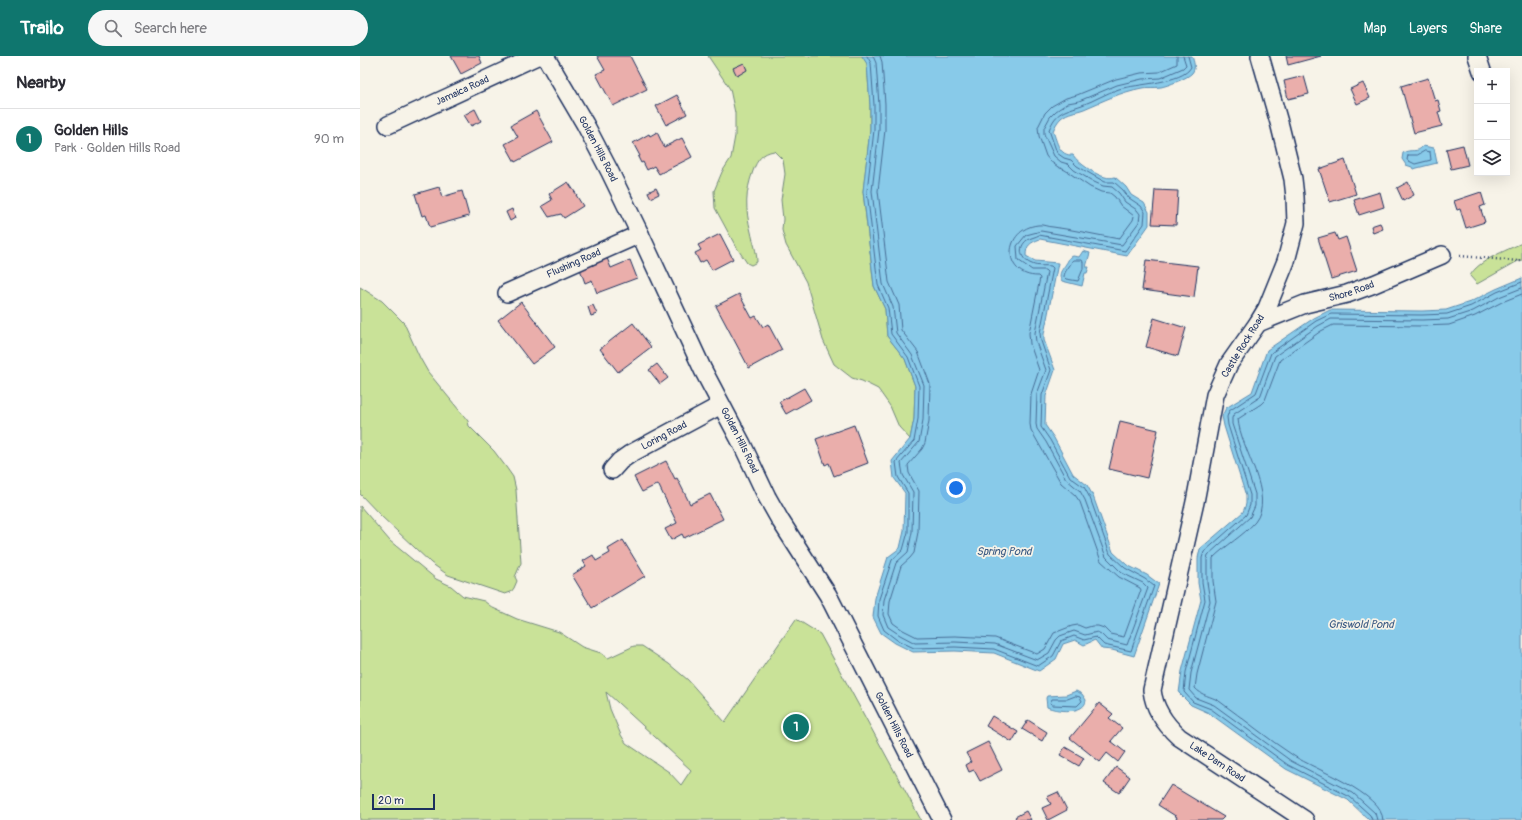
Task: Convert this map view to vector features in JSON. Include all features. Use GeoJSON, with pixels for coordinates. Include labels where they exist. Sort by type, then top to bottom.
{"type":"FeatureCollection","features":[{"type":"Feature","properties":{"kind":"street","name":"Jamaica Road"},"geometry":{"type":"LineString","coordinates":[[388,125],[537,56]]}},
{"type":"Feature","properties":{"kind":"street","name":"Golden Hills Road"},"geometry":{"type":"LineString","coordinates":[[546,56],[585,124],[640,234],[699,363],[780,520],[837,610],[878,695],[942,820]]}},
{"type":"Feature","properties":{"kind":"street","name":"Castle Rock Road"},"geometry":{"type":"LineString","coordinates":[[1152,685],[1195,502],[1215,395],[1229,364],[1258,323],[1272,296],[1286,261],[1296,223],[1293,179],[1260,56]]}},
{"type":"Feature","properties":{"kind":"street"},"geometry":{"type":"LineString","coordinates":[[1477,56],[1481,68]]}},
{"type":"Feature","properties":{"kind":"street","name":"Flushing Road"},"geometry":{"type":"LineString","coordinates":[[507,293],[640,234]]}},
{"type":"Feature","properties":{"kind":"street","name":"Shore Road"},"geometry":{"type":"LineString","coordinates":[[1258,323],[1305,304],[1347,294],[1442,255]]}},
{"type":"Feature","properties":{"kind":"street","name":"Loring Road"},"geometry":{"type":"LineString","coordinates":[[612,470],[620,461],[630,454],[721,405]]}},
{"type":"Feature","properties":{"kind":"street","name":"Lake Dam Road"},"geometry":{"type":"LineString","coordinates":[[1152,685],[1152,695],[1157,710],[1165,722],[1179,737],[1306,820]]}},
{"type":"Feature","properties":{"kind":"path"},"geometry":{"type":"LineString","coordinates":[[1442,255],[1518,261],[1522,260]]}},
{"type":"Feature","properties":{"kind":"green space"},"geometry":{"type":"Polygon","coordinates":[[[708,56],[862,56],[867,63],[870,130],[863,192],[874,286],[885,309],[887,336],[905,359],[915,386],[914,419],[910,439],[899,427],[890,406],[878,389],[852,378],[834,364],[823,340],[806,282],[786,245],[782,230],[783,219],[781,200],[785,174],[783,160],[774,151],[766,153],[756,164],[750,179],[747,194],[747,208],[757,262],[751,265],[747,263],[735,245],[715,208],[714,191],[722,172],[731,158],[735,136],[735,113],[730,89],[708,56]]]}},
{"type":"Feature","properties":{"kind":"green space"},"geometry":{"type":"Polygon","coordinates":[[[1522,243],[1522,261],[1518,261],[1477,284],[1470,276],[1486,261],[1522,243]]]}},
{"type":"Feature","properties":{"kind":"green space"},"geometry":{"type":"Polygon","coordinates":[[[360,287],[382,301],[404,323],[428,372],[468,421],[469,426],[494,451],[513,477],[516,490],[521,563],[515,577],[517,581],[511,592],[505,594],[448,575],[431,563],[360,494],[360,287]]]}},
{"type":"Feature","properties":{"kind":"green space"},"geometry":{"type":"Polygon","coordinates":[[[360,506],[390,541],[436,579],[451,586],[463,596],[484,601],[493,608],[517,619],[559,632],[582,647],[601,653],[608,658],[634,646],[642,646],[669,664],[688,680],[725,722],[796,619],[820,634],[921,820],[360,820],[360,506]],[[606,692],[610,709],[626,743],[669,772],[681,785],[691,770],[606,692]]]}},
{"type":"Feature","properties":{"kind":"water","name":"Spring Pond"},"geometry":{"type":"Polygon","coordinates":[[[862,56],[1192,56],[1194,69],[1192,73],[1177,82],[1164,86],[1142,88],[1127,92],[1084,109],[1069,113],[1056,124],[1053,131],[1057,144],[1062,151],[1068,155],[1073,155],[1083,165],[1101,176],[1107,178],[1115,177],[1126,187],[1131,195],[1144,203],[1149,212],[1149,225],[1127,256],[1040,239],[1029,245],[1026,252],[1026,256],[1035,261],[1058,263],[1044,334],[1044,340],[1055,370],[1046,396],[1045,425],[1054,438],[1073,474],[1087,485],[1093,496],[1113,552],[1127,565],[1147,575],[1159,584],[1134,656],[1102,649],[1095,640],[1084,645],[1075,640],[1063,644],[1056,659],[1039,671],[994,653],[955,651],[913,652],[895,643],[881,633],[873,617],[875,598],[888,557],[900,548],[904,531],[905,493],[894,478],[892,461],[910,439],[914,419],[915,386],[905,359],[887,336],[885,309],[874,286],[863,191],[870,130],[870,105],[867,64],[862,56]]]}},
{"type":"Feature","properties":{"kind":"water"},"geometry":{"type":"Polygon","coordinates":[[[1423,146],[1434,148],[1437,163],[1413,169],[1412,167],[1406,165],[1402,159],[1403,153],[1418,150],[1423,146]]]}},
{"type":"Feature","properties":{"kind":"water"},"geometry":{"type":"Polygon","coordinates":[[[1083,251],[1090,253],[1086,267],[1089,267],[1087,273],[1085,273],[1082,286],[1062,281],[1060,275],[1069,258],[1073,256],[1079,257],[1083,251]]]}},
{"type":"Feature","properties":{"kind":"water","name":"Griswold Pond"},"geometry":{"type":"Polygon","coordinates":[[[1522,278],[1522,820],[1369,820],[1348,800],[1286,769],[1209,713],[1191,705],[1179,693],[1182,671],[1201,600],[1198,583],[1198,558],[1200,549],[1243,512],[1246,504],[1246,496],[1222,416],[1226,408],[1252,392],[1267,350],[1314,318],[1330,310],[1446,310],[1470,302],[1522,278]]]}},
{"type":"Feature","properties":{"kind":"water"},"geometry":{"type":"Polygon","coordinates":[[[1076,691],[1082,694],[1086,700],[1081,708],[1070,711],[1057,710],[1047,707],[1047,696],[1066,695],[1076,691]]]}},
{"type":"Feature","properties":{"kind":"building"},"geometry":{"type":"Polygon","coordinates":[[[451,56],[479,56],[482,63],[461,74],[451,56]]]}},
{"type":"Feature","properties":{"kind":"building"},"geometry":{"type":"Polygon","coordinates":[[[597,56],[630,56],[647,89],[613,106],[596,74],[605,70],[597,56]]]}},
{"type":"Feature","properties":{"kind":"building"},"geometry":{"type":"Polygon","coordinates":[[[1286,56],[1321,56],[1288,65],[1286,56]]]}},
{"type":"Feature","properties":{"kind":"building"},"geometry":{"type":"Polygon","coordinates":[[[744,63],[747,70],[737,76],[733,68],[744,63]]]}},
{"type":"Feature","properties":{"kind":"building"},"geometry":{"type":"Polygon","coordinates":[[[1304,76],[1309,94],[1288,99],[1284,81],[1304,76]]]}},
{"type":"Feature","properties":{"kind":"building"},"geometry":{"type":"Polygon","coordinates":[[[1428,78],[1435,101],[1438,100],[1441,111],[1438,112],[1442,126],[1414,133],[1401,86],[1428,78]]]}},
{"type":"Feature","properties":{"kind":"building"},"geometry":{"type":"Polygon","coordinates":[[[1363,83],[1370,98],[1357,104],[1350,89],[1363,83]]]}},
{"type":"Feature","properties":{"kind":"building"},"geometry":{"type":"Polygon","coordinates":[[[677,95],[687,114],[666,125],[656,106],[677,95]]]}},
{"type":"Feature","properties":{"kind":"building"},"geometry":{"type":"Polygon","coordinates":[[[475,109],[481,121],[471,126],[464,115],[475,109]]]}},
{"type":"Feature","properties":{"kind":"building"},"geometry":{"type":"Polygon","coordinates":[[[536,111],[553,142],[515,162],[505,144],[518,137],[511,125],[536,111]]]}},
{"type":"Feature","properties":{"kind":"building"},"geometry":{"type":"Polygon","coordinates":[[[657,132],[664,147],[682,138],[692,157],[659,174],[654,166],[647,170],[643,162],[641,163],[638,157],[640,156],[633,143],[649,134],[650,136],[657,132]]]}},
{"type":"Feature","properties":{"kind":"building"},"geometry":{"type":"Polygon","coordinates":[[[1463,145],[1468,165],[1451,169],[1446,149],[1463,145]]]}},
{"type":"Feature","properties":{"kind":"building"},"geometry":{"type":"Polygon","coordinates":[[[1345,160],[1356,194],[1330,202],[1319,169],[1345,160]]]}},
{"type":"Feature","properties":{"kind":"building"},"geometry":{"type":"Polygon","coordinates":[[[568,182],[583,206],[564,218],[561,214],[549,217],[542,206],[552,200],[549,194],[568,182]]]}},
{"type":"Feature","properties":{"kind":"building"},"geometry":{"type":"Polygon","coordinates":[[[1408,182],[1414,195],[1403,201],[1397,188],[1408,182]]]}},
{"type":"Feature","properties":{"kind":"building"},"geometry":{"type":"Polygon","coordinates":[[[439,187],[442,197],[462,191],[469,216],[430,227],[426,215],[422,216],[415,194],[439,187]]]}},
{"type":"Feature","properties":{"kind":"building"},"geometry":{"type":"Polygon","coordinates":[[[656,188],[659,194],[651,198],[648,192],[656,188]]]}},
{"type":"Feature","properties":{"kind":"building"},"geometry":{"type":"Polygon","coordinates":[[[1155,190],[1178,191],[1176,225],[1152,224],[1155,190]]]}},
{"type":"Feature","properties":{"kind":"building"},"geometry":{"type":"Polygon","coordinates":[[[1380,192],[1384,207],[1359,215],[1354,200],[1380,192]]]}},
{"type":"Feature","properties":{"kind":"building"},"geometry":{"type":"Polygon","coordinates":[[[1481,192],[1485,205],[1480,207],[1485,222],[1466,228],[1460,209],[1457,210],[1454,201],[1481,192]]]}},
{"type":"Feature","properties":{"kind":"building"},"geometry":{"type":"Polygon","coordinates":[[[512,209],[515,218],[510,221],[506,212],[512,209]]]}},
{"type":"Feature","properties":{"kind":"building"},"geometry":{"type":"Polygon","coordinates":[[[1380,223],[1383,229],[1373,233],[1371,226],[1380,223]]]}},
{"type":"Feature","properties":{"kind":"building"},"geometry":{"type":"Polygon","coordinates":[[[1335,233],[1338,240],[1346,237],[1357,271],[1331,279],[1318,238],[1335,233]]]}},
{"type":"Feature","properties":{"kind":"building"},"geometry":{"type":"Polygon","coordinates":[[[720,234],[733,259],[712,270],[706,260],[700,263],[695,253],[701,250],[698,245],[720,234]]]}},
{"type":"Feature","properties":{"kind":"building"},"geometry":{"type":"Polygon","coordinates":[[[607,258],[611,268],[630,260],[637,278],[597,293],[592,280],[585,283],[580,269],[607,258]]]}},
{"type":"Feature","properties":{"kind":"building"},"geometry":{"type":"Polygon","coordinates":[[[1146,260],[1198,266],[1194,297],[1142,290],[1146,260]]]}},
{"type":"Feature","properties":{"kind":"building"},"geometry":{"type":"Polygon","coordinates":[[[739,294],[752,318],[756,316],[763,327],[768,324],[782,350],[749,368],[716,306],[739,294]]]}},
{"type":"Feature","properties":{"kind":"building"},"geometry":{"type":"Polygon","coordinates":[[[521,302],[555,347],[532,364],[498,320],[521,302]]]}},
{"type":"Feature","properties":{"kind":"building"},"geometry":{"type":"Polygon","coordinates":[[[593,305],[597,314],[591,316],[588,307],[593,305]]]}},
{"type":"Feature","properties":{"kind":"building"},"geometry":{"type":"Polygon","coordinates":[[[1154,318],[1186,328],[1178,356],[1146,347],[1154,318]]]}},
{"type":"Feature","properties":{"kind":"building"},"geometry":{"type":"Polygon","coordinates":[[[633,323],[651,347],[618,372],[600,349],[633,323]]]}},
{"type":"Feature","properties":{"kind":"building"},"geometry":{"type":"Polygon","coordinates":[[[657,364],[668,378],[660,384],[649,370],[657,364]]]}},
{"type":"Feature","properties":{"kind":"building"},"geometry":{"type":"Polygon","coordinates":[[[804,388],[811,400],[786,414],[779,402],[804,388]]]}},
{"type":"Feature","properties":{"kind":"building"},"geometry":{"type":"Polygon","coordinates":[[[1120,421],[1158,430],[1147,478],[1109,469],[1120,421]]]}},
{"type":"Feature","properties":{"kind":"building"},"geometry":{"type":"Polygon","coordinates":[[[854,425],[868,463],[834,476],[829,463],[825,465],[816,439],[854,425]]]}},
{"type":"Feature","properties":{"kind":"building"},"geometry":{"type":"Polygon","coordinates":[[[666,461],[675,479],[677,478],[690,504],[710,494],[723,519],[684,538],[682,534],[671,540],[665,529],[677,523],[658,484],[642,492],[634,477],[666,461]]]}},
{"type":"Feature","properties":{"kind":"building"},"geometry":{"type":"Polygon","coordinates":[[[623,540],[645,576],[592,608],[572,575],[586,566],[583,561],[593,555],[596,561],[610,553],[608,549],[623,540]]]}},
{"type":"Feature","properties":{"kind":"building"},"geometry":{"type":"Polygon","coordinates":[[[1099,703],[1113,714],[1109,718],[1122,728],[1111,741],[1125,752],[1118,762],[1107,753],[1100,762],[1070,738],[1099,703]]]}},
{"type":"Feature","properties":{"kind":"building"},"geometry":{"type":"Polygon","coordinates":[[[992,716],[1018,732],[1012,742],[986,726],[992,716]]]}},
{"type":"Feature","properties":{"kind":"building"},"geometry":{"type":"Polygon","coordinates":[[[1028,720],[1047,732],[1042,741],[1022,729],[1028,720]]]}},
{"type":"Feature","properties":{"kind":"building"},"geometry":{"type":"Polygon","coordinates":[[[988,742],[1002,770],[980,781],[974,770],[969,772],[966,765],[971,762],[966,753],[988,742]]]}},
{"type":"Feature","properties":{"kind":"building"},"geometry":{"type":"Polygon","coordinates":[[[1065,747],[1084,758],[1079,766],[1060,755],[1065,747]]]}},
{"type":"Feature","properties":{"kind":"building"},"geometry":{"type":"Polygon","coordinates":[[[1116,767],[1130,777],[1119,793],[1104,783],[1116,767]]]}},
{"type":"Feature","properties":{"kind":"building"},"geometry":{"type":"Polygon","coordinates":[[[1171,785],[1224,817],[1221,820],[1176,819],[1177,817],[1158,805],[1171,785]]]}},
{"type":"Feature","properties":{"kind":"building"},"geometry":{"type":"Polygon","coordinates":[[[1058,792],[1067,810],[1048,820],[1042,808],[1051,804],[1047,797],[1058,792]]]}},
{"type":"Feature","properties":{"kind":"building"},"geometry":{"type":"Polygon","coordinates":[[[1026,811],[1031,820],[1017,820],[1015,817],[1026,811]]]}},
{"type":"Feature","properties":{"kind":"place","name":"Golden Hills"},"geometry":{"type":"Point","coordinates":[796,727]}}]}
